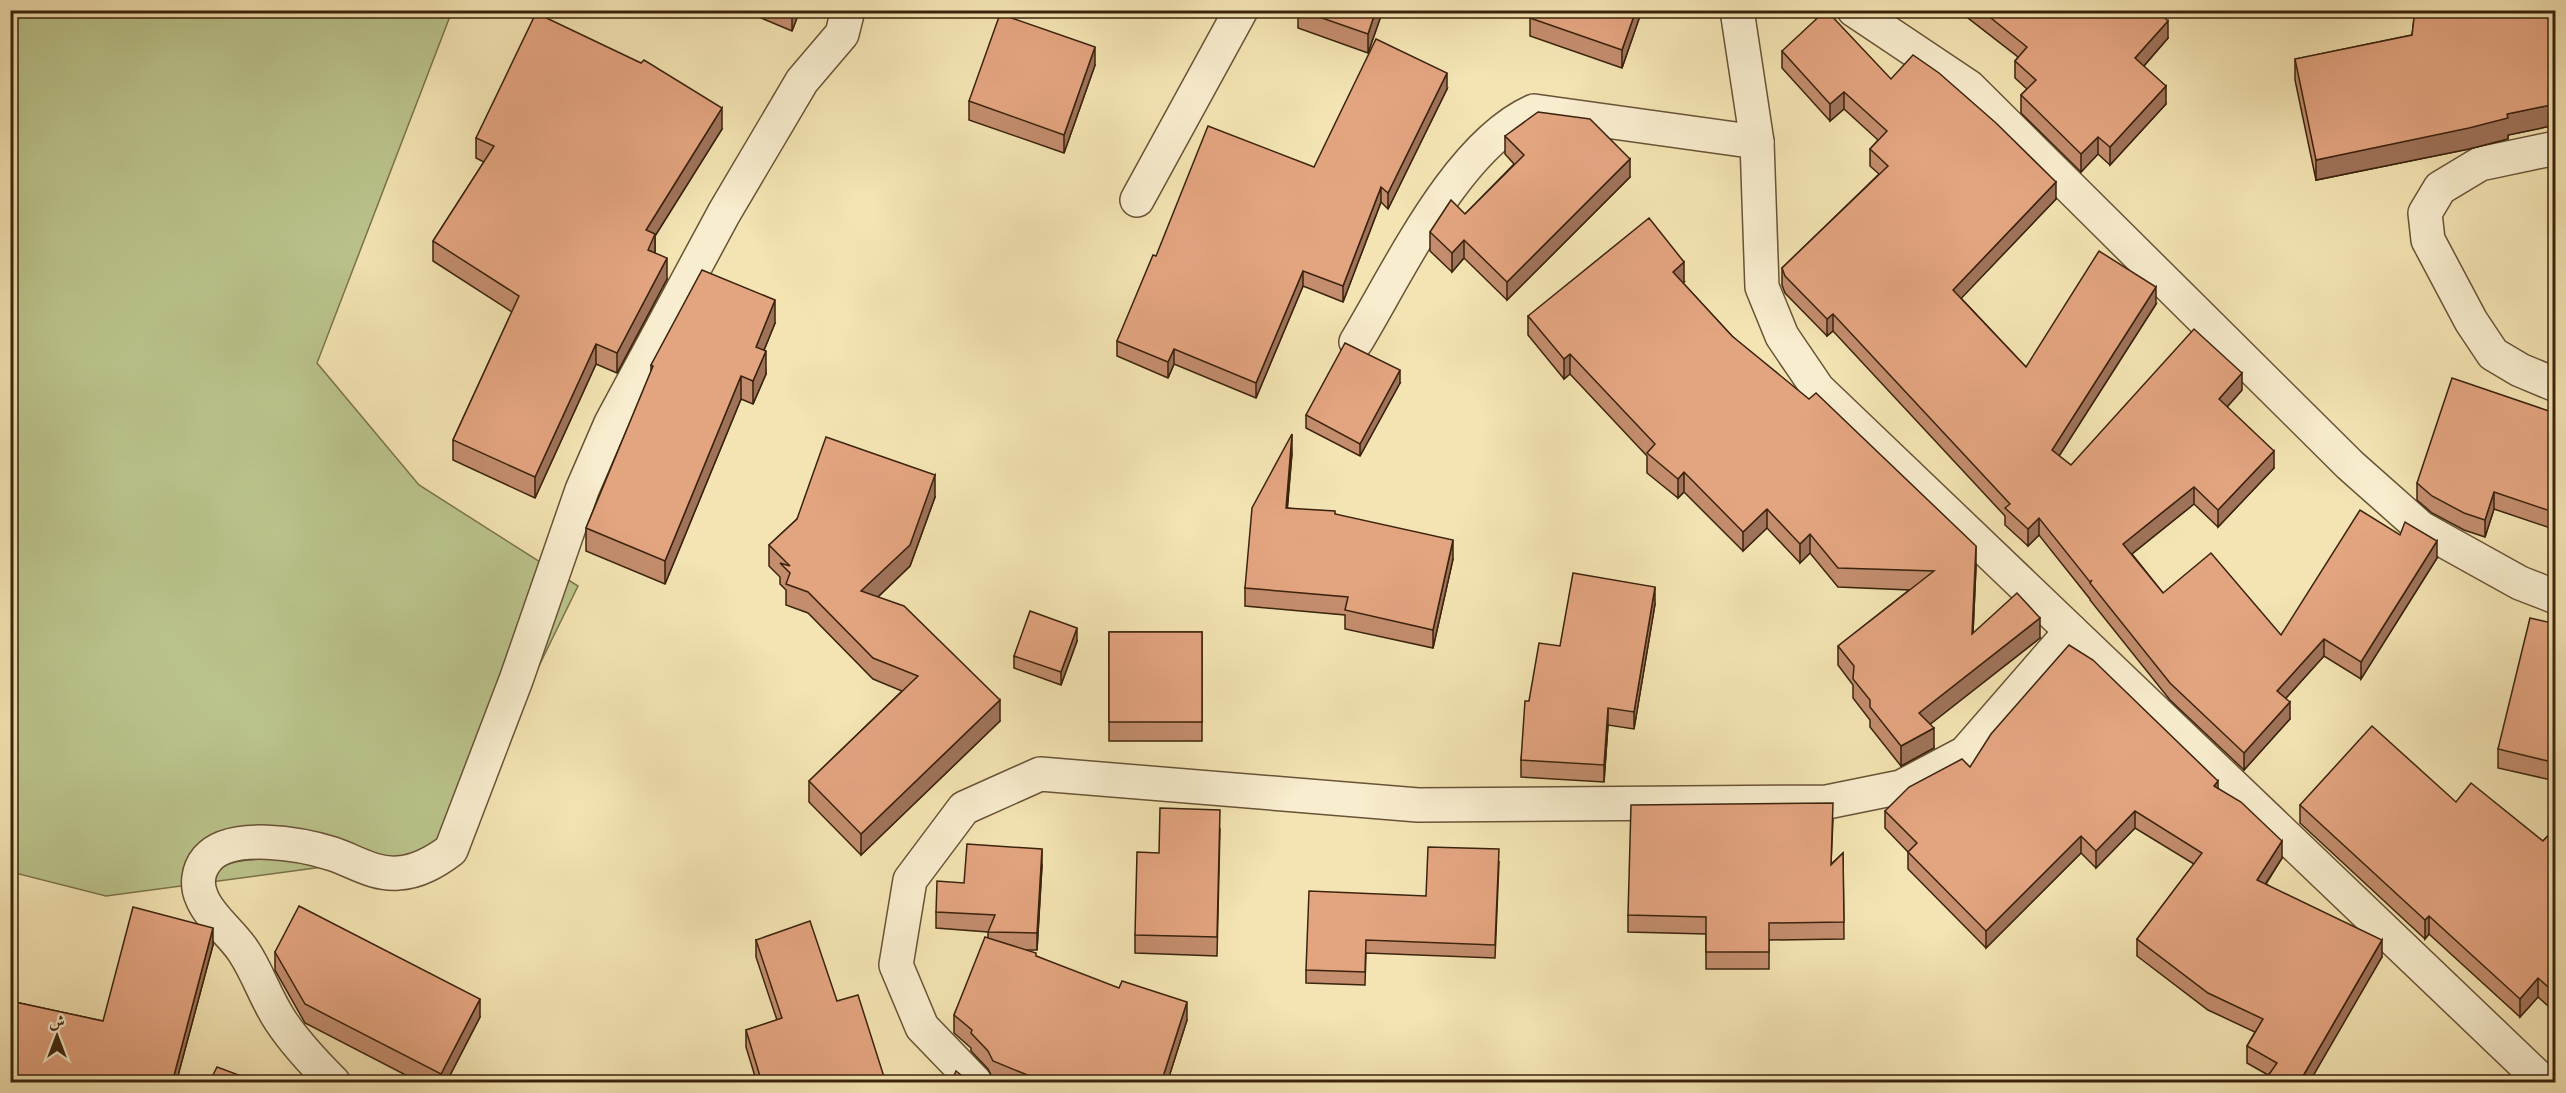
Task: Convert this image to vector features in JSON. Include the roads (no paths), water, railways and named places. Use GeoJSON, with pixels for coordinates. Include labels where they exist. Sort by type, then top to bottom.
{"type":"FeatureCollection","features":[{"type":"Feature","properties":{"kind":"street"},"geometry":{"type":"LineString","coordinates":[[333,1083],[302,1050],[279,1019],[243,951],[202,899],[198,880],[202,865],[213,852],[231,844],[258,842],[315,848],[372,871],[398,873],[431,865],[451,850],[516,680],[582,490],[611,423],[723,213],[802,81],[842,34],[848,10]]}},
{"type":"Feature","properties":{"kind":"street"},"geometry":{"type":"LineString","coordinates":[[1137,200],[1241,10]]}},
{"type":"Feature","properties":{"kind":"street"},"geometry":{"type":"LineString","coordinates":[[1737,10],[1757,142],[1762,287],[1782,336],[1818,389],[2543,1083]]}},
{"type":"Feature","properties":{"kind":"street"},"geometry":{"type":"LineString","coordinates":[[1854,10],[1969,87],[2342,457],[2421,528],[2520,583],[2556,597]]}},
{"type":"Feature","properties":{"kind":"street"},"geometry":{"type":"LineString","coordinates":[[1356,342],[1448,188],[1514,120],[1534,111],[1757,142]]}},
{"type":"Feature","properties":{"kind":"street"},"geometry":{"type":"LineString","coordinates":[[2556,148],[2480,164],[2440,188],[2425,213],[2428,240],[2471,321],[2493,354],[2520,370],[2556,385]]}},
{"type":"Feature","properties":{"kind":"street"},"geometry":{"type":"LineString","coordinates":[[975,1083],[922,1027],[896,965],[910,880],[964,808],[1040,774],[1418,805],[1827,802],[1901,787],[1965,753],[2071,631]]}}]}
